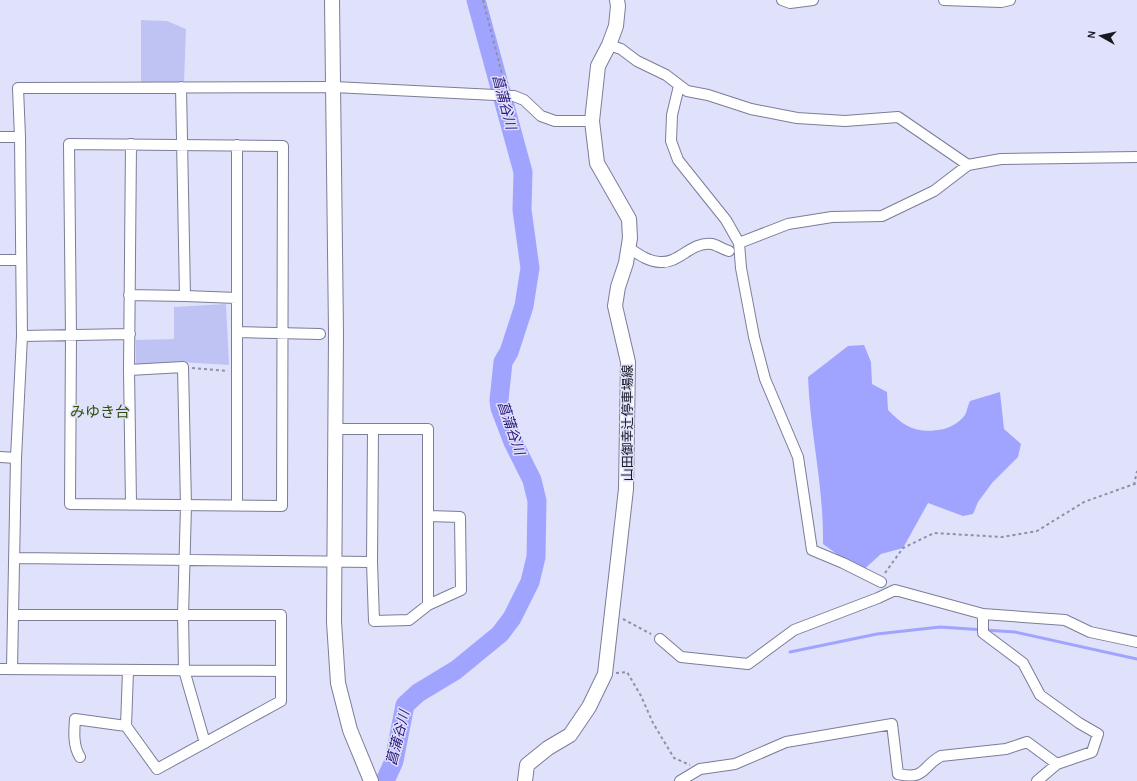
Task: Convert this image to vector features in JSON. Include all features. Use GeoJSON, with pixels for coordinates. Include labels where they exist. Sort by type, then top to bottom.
{"type":"FeatureCollection","features":[{"type":"Feature","properties":{"kind":"main road"},"geometry":{"type":"LineString","coordinates":[[332,0],[336,333],[336,561],[334,622],[338,682],[350,730],[371,781]]}},
{"type":"Feature","properties":{"kind":"main road","name":"山田御幸辻停車場線"},"geometry":{"type":"LineString","coordinates":[[525,781],[527,765],[570,735],[589,707],[605,674],[626,488],[628,362],[615,306],[618,287],[626,263],[630,238],[629,219],[597,163],[592,121],[598,66],[609,45],[616,26],[618,6],[617,0]]}},
{"type":"Feature","properties":{"kind":"street"},"geometry":{"type":"LineString","coordinates":[[782,0],[790,3],[813,0]]}},
{"type":"Feature","properties":{"kind":"street"},"geometry":{"type":"LineString","coordinates":[[944,0],[1001,2],[1010,0]]}},
{"type":"Feature","properties":{"kind":"street"},"geometry":{"type":"LineString","coordinates":[[609,45],[621,49],[637,60],[666,75],[687,91],[708,95],[751,109],[797,118],[845,121],[898,117],[968,166]]}},
{"type":"Feature","properties":{"kind":"street"},"geometry":{"type":"LineString","coordinates":[[679,86],[672,122],[672,141],[678,160],[726,220],[739,243],[741,268],[756,344],[765,378],[798,457],[812,550],[843,563],[881,582]]}},
{"type":"Feature","properties":{"kind":"street"},"geometry":{"type":"LineString","coordinates":[[181,87],[184,144],[185,296]]}},
{"type":"Feature","properties":{"kind":"street"},"geometry":{"type":"LineString","coordinates":[[12,669],[16,458],[22,336],[20,137],[18,88],[334,87],[465,93],[514,96],[524,100],[541,116],[555,121],[592,121]]}},
{"type":"Feature","properties":{"kind":"street"},"geometry":{"type":"LineString","coordinates":[[0,137],[20,137]]}},
{"type":"Feature","properties":{"kind":"street"},"geometry":{"type":"LineString","coordinates":[[70,144],[130,144],[283,146],[281,332],[282,506],[70,504],[70,144]]}},
{"type":"Feature","properties":{"kind":"street"},"geometry":{"type":"LineString","coordinates":[[130,144],[130,334],[128,370],[131,504]]}},
{"type":"Feature","properties":{"kind":"street"},"geometry":{"type":"LineString","coordinates":[[237,145],[237,505]]}},
{"type":"Feature","properties":{"kind":"street"},"geometry":{"type":"LineString","coordinates":[[739,243],[788,224],[807,220],[882,216],[934,191],[968,166],[1001,159],[1137,157]]}},
{"type":"Feature","properties":{"kind":"street"},"geometry":{"type":"LineString","coordinates":[[629,248],[648,259],[659,262],[668,262],[691,247],[702,245],[713,244],[720,249],[729,251]]}},
{"type":"Feature","properties":{"kind":"street"},"geometry":{"type":"LineString","coordinates":[[0,260],[21,260]]}},
{"type":"Feature","properties":{"kind":"street"},"geometry":{"type":"LineString","coordinates":[[129,295],[237,298]]}},
{"type":"Feature","properties":{"kind":"street"},"geometry":{"type":"LineString","coordinates":[[237,332],[320,334]]}},
{"type":"Feature","properties":{"kind":"street"},"geometry":{"type":"LineString","coordinates":[[22,336],[130,334]]}},
{"type":"Feature","properties":{"kind":"street"},"geometry":{"type":"LineString","coordinates":[[128,370],[183,367],[186,506],[182,616],[184,670],[205,743]]}},
{"type":"Feature","properties":{"kind":"street"},"geometry":{"type":"LineString","coordinates":[[335,429],[428,429],[428,605]]}},
{"type":"Feature","properties":{"kind":"street"},"geometry":{"type":"LineString","coordinates":[[373,430],[372,562],[374,621],[409,620],[428,605],[461,590],[460,517],[429,516]]}},
{"type":"Feature","properties":{"kind":"street"},"geometry":{"type":"LineString","coordinates":[[0,457],[16,458]]}},
{"type":"Feature","properties":{"kind":"street"},"geometry":{"type":"LineString","coordinates":[[15,558],[372,562]]}},
{"type":"Feature","properties":{"kind":"street"},"geometry":{"type":"LineString","coordinates":[[660,639],[680,657],[748,664],[794,630],[895,590],[983,614],[1065,620],[1090,632],[1137,642]]}},
{"type":"Feature","properties":{"kind":"street"},"geometry":{"type":"LineString","coordinates":[[983,614],[983,633],[1024,662],[1040,696],[1079,723],[1098,734],[1092,752],[1057,764],[1037,781]]}},
{"type":"Feature","properties":{"kind":"street"},"geometry":{"type":"LineString","coordinates":[[13,615],[281,616],[281,701],[156,769],[126,726],[128,671]]}},
{"type":"Feature","properties":{"kind":"street"},"geometry":{"type":"LineString","coordinates":[[0,669],[281,671]]}},
{"type":"Feature","properties":{"kind":"street"},"geometry":{"type":"LineString","coordinates":[[80,758],[76,751],[74,731],[75,719],[126,726]]}},
{"type":"Feature","properties":{"kind":"street"},"geometry":{"type":"LineString","coordinates":[[680,781],[700,769],[735,764],[786,742],[892,724],[898,774],[912,777],[925,771],[933,760],[941,756],[1006,748],[1027,742],[1057,764]]}},
{"type":"Feature","properties":{"kind":"path"},"geometry":{"type":"LineString","coordinates":[[483,0],[505,87]]}},
{"type":"Feature","properties":{"kind":"path"},"geometry":{"type":"LineString","coordinates":[[183,367],[237,372]]}},
{"type":"Feature","properties":{"kind":"path"},"geometry":{"type":"LineString","coordinates":[[1134,485],[1137,471]]}},
{"type":"Feature","properties":{"kind":"path"},"geometry":{"type":"LineString","coordinates":[[881,582],[887,569],[904,548],[934,534],[1002,538],[1037,531],[1084,502],[1137,483]]}},
{"type":"Feature","properties":{"kind":"path"},"geometry":{"type":"LineString","coordinates":[[612,613],[660,639]]}},
{"type":"Feature","properties":{"kind":"path"},"geometry":{"type":"LineString","coordinates":[[605,674],[627,672],[641,696],[653,723],[674,758],[700,769]]}},
{"type":"Feature","properties":{"kind":"shaded area"},"geometry":{"type":"Polygon","coordinates":[[[141,20],[167,21],[186,29],[184,82],[141,82],[141,20]]]}},
{"type":"Feature","properties":{"kind":"shaded area"},"geometry":{"type":"Polygon","coordinates":[[[226,304],[229,365],[179,362],[136,364],[136,340],[174,339],[174,307],[226,304]]]}},
{"type":"Feature","properties":{"kind":"water"},"geometry":{"type":"Polygon","coordinates":[[[864,345],[871,362],[872,384],[887,392],[888,410],[907,426],[927,431],[947,428],[963,418],[970,401],[1000,392],[1004,429],[1021,444],[1018,457],[992,483],[978,502],[973,514],[963,516],[928,503],[903,548],[881,554],[861,572],[823,544],[823,523],[811,419],[808,377],[848,346],[864,345]]]}},
{"type":"Feature","properties":{"kind":"waterway","name":"菖蒲谷川"},"geometry":{"type":"LineString","coordinates":[[385,781],[394,761],[405,705],[418,693],[456,670],[500,634],[512,618],[530,582],[536,557],[537,501],[532,480],[513,442],[500,408],[499,400],[503,362],[509,352],[524,306],[530,268],[522,210],[523,172],[476,0]]}},
{"type":"Feature","properties":{"kind":"waterway"},"geometry":{"type":"LineString","coordinates":[[790,652],[877,634],[940,627],[1015,632],[1137,659]]}},
{"type":"Feature","properties":{"kind":"district","name":"みゆき台"},"geometry":{"type":"Point","coordinates":[100,412]}}]}
